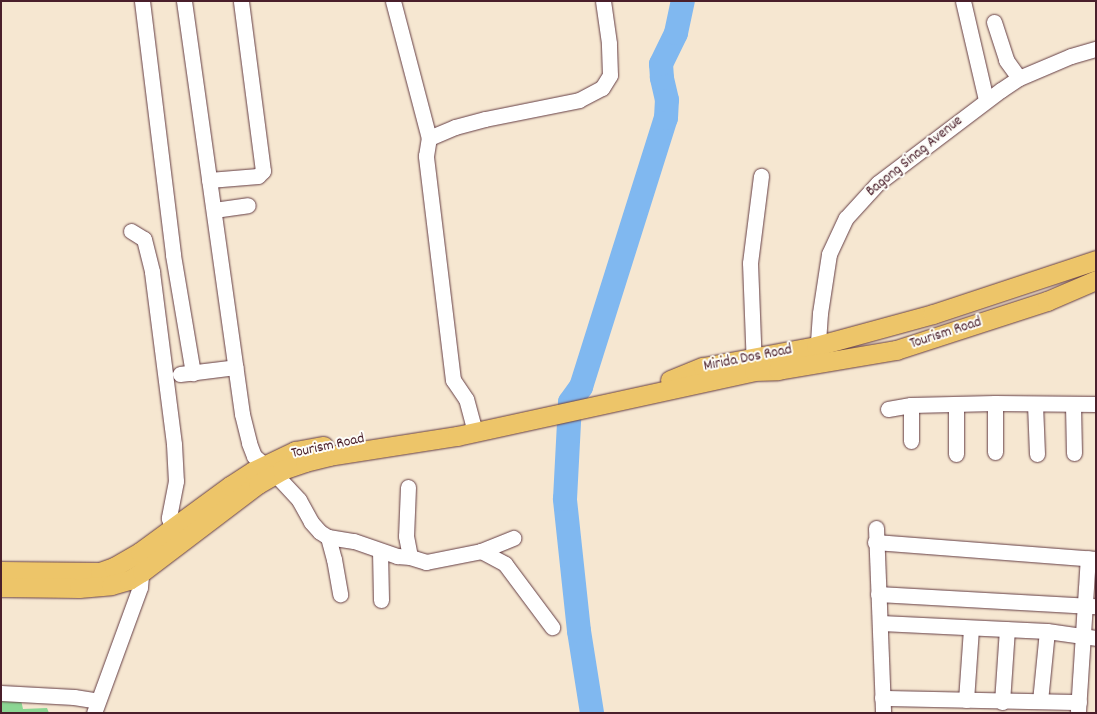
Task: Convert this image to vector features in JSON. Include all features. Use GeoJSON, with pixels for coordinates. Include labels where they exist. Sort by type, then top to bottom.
{"type":"FeatureCollection","features":[{"type":"Feature","properties":{"kind":"main road","name":"Tourism Road"},"geometry":{"type":"LineString","coordinates":[[790,368],[817,355],[933,314],[1096,260]]}},
{"type":"Feature","properties":{"kind":"main road","name":"Tourism Road"},"geometry":{"type":"LineString","coordinates":[[817,355],[896,350],[1047,301],[1096,280]]}},
{"type":"Feature","properties":{"kind":"main road","name":"Mirida Dos Road"},"geometry":{"type":"LineString","coordinates":[[654,390],[754,364],[770,356],[817,355]]}},
{"type":"Feature","properties":{"kind":"main road","name":"Mirida Dos Road"},"geometry":{"type":"LineString","coordinates":[[754,364],[790,368]]}},
{"type":"Feature","properties":{"kind":"main road","name":"Tourism Road"},"geometry":{"type":"LineString","coordinates":[[1,571],[100,572],[114,567],[140,552],[230,486],[270,470],[329,456],[475,428],[654,390]]}},
{"type":"Feature","properties":{"kind":"main road","name":"Tourism Road"},"geometry":{"type":"LineString","coordinates":[[270,470],[295,451],[374,437],[475,428]]}},
{"type":"Feature","properties":{"kind":"main road"},"geometry":{"type":"LineString","coordinates":[[1,588],[78,588],[129,580],[228,508],[258,484],[270,470]]}},
{"type":"Feature","properties":{"kind":"street"},"geometry":{"type":"LineString","coordinates":[[142,1],[186,373],[236,367]]}},
{"type":"Feature","properties":{"kind":"street"},"geometry":{"type":"LineString","coordinates":[[184,1],[236,367],[249,443],[254,456],[300,500],[311,522],[328,537],[334,558],[340,594]]}},
{"type":"Feature","properties":{"kind":"street"},"geometry":{"type":"LineString","coordinates":[[210,180],[258,176],[263,171],[241,1]]}},
{"type":"Feature","properties":{"kind":"street"},"geometry":{"type":"LineString","coordinates":[[393,1],[429,138],[426,156],[453,380],[466,399],[475,428]]}},
{"type":"Feature","properties":{"kind":"street"},"geometry":{"type":"LineString","coordinates":[[429,138],[455,127],[485,119],[579,100],[602,88],[610,75],[609,43],[603,1]]}},
{"type":"Feature","properties":{"kind":"street"},"geometry":{"type":"LineString","coordinates":[[963,1],[986,100]]}},
{"type":"Feature","properties":{"kind":"street"},"geometry":{"type":"LineString","coordinates":[[994,22],[1006,60],[1019,78]]}},
{"type":"Feature","properties":{"kind":"street","name":"Bagong Sinag Avenue"},"geometry":{"type":"LineString","coordinates":[[817,355],[829,254],[846,218],[878,183],[986,100],[1019,78],[1071,56],[1096,49]]}},
{"type":"Feature","properties":{"kind":"street"},"geometry":{"type":"LineString","coordinates":[[754,364],[750,263],[760,176]]}},
{"type":"Feature","properties":{"kind":"street"},"geometry":{"type":"LineString","coordinates":[[214,210],[248,206]]}},
{"type":"Feature","properties":{"kind":"street"},"geometry":{"type":"LineString","coordinates":[[131,231],[144,239],[152,272],[174,444],[176,481],[169,518],[172,527]]}},
{"type":"Feature","properties":{"kind":"street"},"geometry":{"type":"LineString","coordinates":[[995,403],[995,452]]}},
{"type":"Feature","properties":{"kind":"street"},"geometry":{"type":"LineString","coordinates":[[888,409],[911,406],[995,403],[1096,404]]}},
{"type":"Feature","properties":{"kind":"street"},"geometry":{"type":"LineString","coordinates":[[956,404],[956,454]]}},
{"type":"Feature","properties":{"kind":"street"},"geometry":{"type":"LineString","coordinates":[[1035,404],[1037,454]]}},
{"type":"Feature","properties":{"kind":"street"},"geometry":{"type":"LineString","coordinates":[[1073,405],[1074,453]]}},
{"type":"Feature","properties":{"kind":"street"},"geometry":{"type":"LineString","coordinates":[[911,406],[912,441]]}},
{"type":"Feature","properties":{"kind":"street"},"geometry":{"type":"LineString","coordinates":[[408,487],[406,536],[410,557]]}},
{"type":"Feature","properties":{"kind":"street"},"geometry":{"type":"LineString","coordinates":[[875,535],[1092,559],[1090,637],[1079,708],[1040,702],[966,700],[883,705],[881,623],[875,535]]}},
{"type":"Feature","properties":{"kind":"street"},"geometry":{"type":"LineString","coordinates":[[328,537],[354,541],[426,562],[481,551],[513,538]]}},
{"type":"Feature","properties":{"kind":"street"},"geometry":{"type":"LineString","coordinates":[[380,550],[381,600]]}},
{"type":"Feature","properties":{"kind":"street"},"geometry":{"type":"LineString","coordinates":[[481,551],[505,564],[552,627]]}},
{"type":"Feature","properties":{"kind":"street"},"geometry":{"type":"LineString","coordinates":[[1,693],[74,697],[96,707],[134,605],[142,572],[140,552]]}},
{"type":"Feature","properties":{"kind":"street"},"geometry":{"type":"LineString","coordinates":[[878,594],[1090,606]]}},
{"type":"Feature","properties":{"kind":"street"},"geometry":{"type":"LineString","coordinates":[[881,623],[971,629],[1047,631],[1090,637]]}},
{"type":"Feature","properties":{"kind":"street"},"geometry":{"type":"LineString","coordinates":[[966,700],[971,629]]}},
{"type":"Feature","properties":{"kind":"street"},"geometry":{"type":"LineString","coordinates":[[1002,702],[1007,629]]}},
{"type":"Feature","properties":{"kind":"street"},"geometry":{"type":"LineString","coordinates":[[1040,702],[1047,631]]}},
{"type":"Feature","properties":{"kind":"green space"},"geometry":{"type":"Polygon","coordinates":[[[1,700],[21,700],[23,709],[47,708],[49,713],[1,713],[1,700]]]}},
{"type":"Feature","properties":{"kind":"waterway"},"geometry":{"type":"LineString","coordinates":[[592,713],[579,631],[565,499],[570,402],[581,387],[666,118],[667,100],[661,64],[676,33],[683,1]]}}]}
